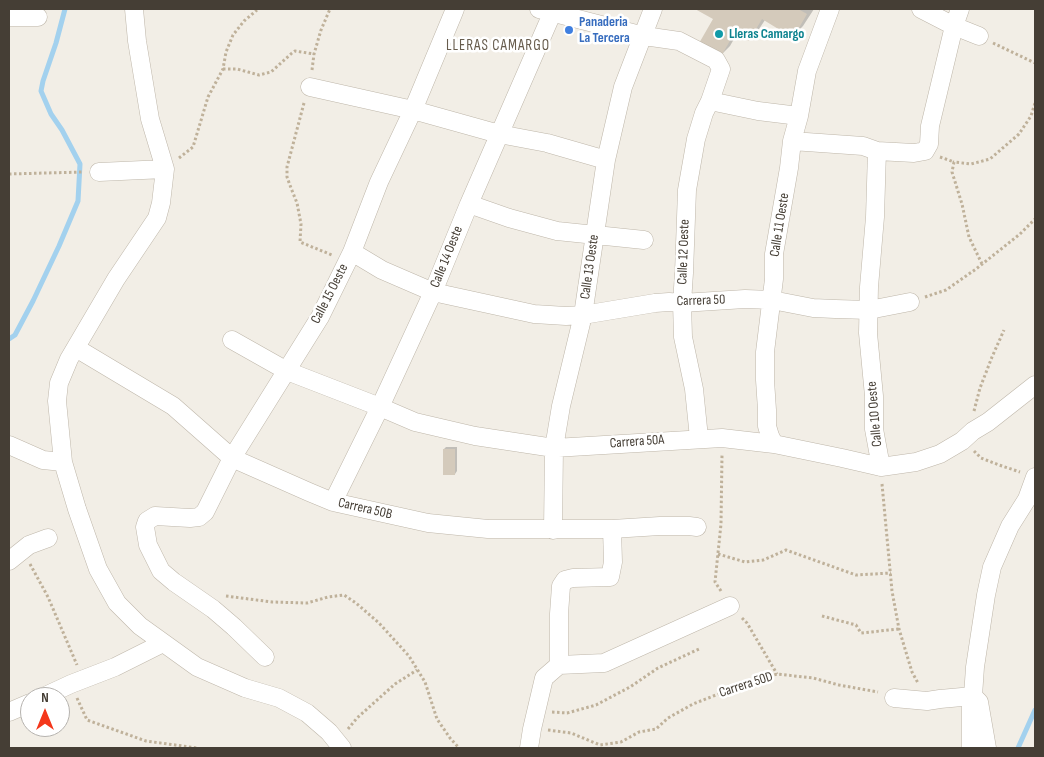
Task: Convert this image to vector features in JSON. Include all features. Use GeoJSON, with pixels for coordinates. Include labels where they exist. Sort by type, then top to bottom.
{"type":"FeatureCollection","features":[{"type":"Feature","properties":{"kind":"street"},"geometry":{"type":"LineString","coordinates":[[134,9],[137,41],[150,119],[164,169],[161,203],[157,218],[116,279],[69,359],[59,383],[57,400],[63,462],[76,508],[98,569],[117,603],[140,626],[197,666],[245,688],[279,698],[307,713],[329,732],[338,747]]}},
{"type":"Feature","properties":{"kind":"street","name":"Calle 15 Oeste"},"geometry":{"type":"LineString","coordinates":[[196,597],[161,571],[148,545],[145,527],[147,521],[155,516],[174,518],[199,517],[206,512],[232,458],[320,317],[349,256],[379,182],[413,110],[454,14],[454,9]]}},
{"type":"Feature","properties":{"kind":"street","name":"Calle 13 Oeste"},"geometry":{"type":"LineString","coordinates":[[553,530],[554,448],[561,406],[583,315],[606,160],[623,87],[653,9]]}},
{"type":"Feature","properties":{"kind":"street","name":"Calle 11 Oeste"},"geometry":{"type":"LineString","coordinates":[[774,444],[767,426],[765,352],[774,280],[774,254],[790,168],[792,141],[799,116],[807,71],[830,9]]}},
{"type":"Feature","properties":{"kind":"street"},"geometry":{"type":"LineString","coordinates":[[921,9],[979,36]]}},
{"type":"Feature","properties":{"kind":"street"},"geometry":{"type":"LineString","coordinates":[[792,141],[863,146],[877,151],[925,152],[929,144],[930,126],[954,26],[960,9]]}},
{"type":"Feature","properties":{"kind":"street"},"geometry":{"type":"LineString","coordinates":[[548,10],[644,36]]}},
{"type":"Feature","properties":{"kind":"street","name":"Calle 14 Oeste"},"geometry":{"type":"LineString","coordinates":[[333,502],[380,407],[433,292],[548,10]]}},
{"type":"Feature","properties":{"kind":"street"},"geometry":{"type":"LineString","coordinates":[[9,17],[38,17]]}},
{"type":"Feature","properties":{"kind":"street","name":"Calle 12 Oeste"},"geometry":{"type":"LineString","coordinates":[[644,36],[679,42],[716,60],[721,69],[696,139],[686,190],[681,245],[684,273],[682,303],[683,337],[694,389],[699,438]]}},
{"type":"Feature","properties":{"kind":"street"},"geometry":{"type":"LineString","coordinates":[[310,87],[413,110],[498,134],[547,143],[606,160]]}},
{"type":"Feature","properties":{"kind":"street"},"geometry":{"type":"LineString","coordinates":[[710,101],[758,111],[799,116]]}},
{"type":"Feature","properties":{"kind":"street","name":"Calle 10 Oeste"},"geometry":{"type":"LineString","coordinates":[[877,151],[876,217],[869,287],[868,333],[874,396],[874,429],[881,467]]}},
{"type":"Feature","properties":{"kind":"street"},"geometry":{"type":"LineString","coordinates":[[99,172],[164,169]]}},
{"type":"Feature","properties":{"kind":"street"},"geometry":{"type":"LineString","coordinates":[[469,204],[509,218],[557,231],[644,240]]}},
{"type":"Feature","properties":{"kind":"street","name":"Carrera 50"},"geometry":{"type":"LineString","coordinates":[[349,256],[433,292],[534,314],[583,315],[640,304],[745,299],[772,300],[813,308],[869,310],[910,302]]}},
{"type":"Feature","properties":{"kind":"street","name":"Carrera 50A"},"geometry":{"type":"LineString","coordinates":[[232,340],[287,371],[416,422],[474,436],[554,448],[722,438],[774,444],[881,467],[916,462],[940,454],[988,422],[1035,385]]}},
{"type":"Feature","properties":{"kind":"street","name":"Carrera 50B"},"geometry":{"type":"LineString","coordinates":[[76,348],[173,406],[232,458],[333,502],[428,523],[488,529],[553,530],[660,526],[697,527]]}},
{"type":"Feature","properties":{"kind":"street"},"geometry":{"type":"LineString","coordinates":[[9,445],[44,460],[63,462]]}},
{"type":"Feature","properties":{"kind":"street"},"geometry":{"type":"LineString","coordinates":[[970,748],[971,704],[986,595],[992,567],[1010,526],[1027,499],[1031,476]]}},
{"type":"Feature","properties":{"kind":"street"},"geometry":{"type":"LineString","coordinates":[[559,664],[561,586],[565,580],[573,578],[610,577],[612,529]]}},
{"type":"Feature","properties":{"kind":"street"},"geometry":{"type":"LineString","coordinates":[[9,561],[29,545],[48,538]]}},
{"type":"Feature","properties":{"kind":"street"},"geometry":{"type":"LineString","coordinates":[[196,597],[234,627],[265,657]]}},
{"type":"Feature","properties":{"kind":"street"},"geometry":{"type":"LineString","coordinates":[[530,748],[544,678],[559,664],[604,663],[730,606]]}},
{"type":"Feature","properties":{"kind":"street"},"geometry":{"type":"LineString","coordinates":[[66,687],[115,667],[163,643]]}},
{"type":"Feature","properties":{"kind":"street"},"geometry":{"type":"LineString","coordinates":[[894,698],[927,702],[940,698],[973,696],[979,702],[987,748]]}},
{"type":"Feature","properties":{"kind":"path"},"geometry":{"type":"LineString","coordinates":[[330,9],[314,54],[310,87],[287,167],[287,177],[297,203],[301,224],[300,242],[324,253],[349,256]]}},
{"type":"Feature","properties":{"kind":"path"},"geometry":{"type":"LineString","coordinates":[[164,169],[193,147],[208,97],[223,69],[226,52],[233,35],[244,21],[257,10]]}},
{"type":"Feature","properties":{"kind":"path"},"geometry":{"type":"LineString","coordinates":[[979,36],[1035,63]]}},
{"type":"Feature","properties":{"kind":"path"},"geometry":{"type":"LineString","coordinates":[[223,69],[237,68],[259,75],[271,72],[292,52],[314,54]]}},
{"type":"Feature","properties":{"kind":"path"},"geometry":{"type":"LineString","coordinates":[[982,264],[969,237],[962,204],[952,172],[954,162],[971,164],[990,159],[1019,134],[1031,116],[1035,102]]}},
{"type":"Feature","properties":{"kind":"path"},"geometry":{"type":"LineString","coordinates":[[9,174],[99,172]]}},
{"type":"Feature","properties":{"kind":"path"},"geometry":{"type":"LineString","coordinates":[[910,302],[946,290],[1020,234],[1035,219]]}},
{"type":"Feature","properties":{"kind":"path"},"geometry":{"type":"LineString","coordinates":[[1004,330],[980,388],[967,436],[981,458],[1031,476]]}},
{"type":"Feature","properties":{"kind":"path"},"geometry":{"type":"LineString","coordinates":[[722,438],[721,524],[715,582],[730,606],[747,623],[777,674]]}},
{"type":"Feature","properties":{"kind":"path","name":"Calle 10 Oeste"},"geometry":{"type":"LineString","coordinates":[[881,467],[891,573],[899,629],[912,672],[927,702]]}},
{"type":"Feature","properties":{"kind":"path"},"geometry":{"type":"LineString","coordinates":[[23,550],[48,597],[77,682],[87,720],[146,741],[197,748]]}},
{"type":"Feature","properties":{"kind":"path"},"geometry":{"type":"LineString","coordinates":[[718,554],[745,562],[764,560],[786,550],[856,576],[891,573]]}},
{"type":"Feature","properties":{"kind":"path"},"geometry":{"type":"LineString","coordinates":[[196,597],[219,596],[272,602],[307,603],[344,595],[379,624],[409,656],[424,682],[436,719],[459,748]]}},
{"type":"Feature","properties":{"kind":"path"},"geometry":{"type":"LineString","coordinates":[[822,616],[856,625],[861,633],[899,629]]}},
{"type":"Feature","properties":{"kind":"path"},"geometry":{"type":"LineString","coordinates":[[534,721],[596,705],[630,687],[658,668],[699,648]]}},
{"type":"Feature","properties":{"kind":"path"},"geometry":{"type":"LineString","coordinates":[[338,747],[357,718],[395,684],[418,670]]}},
{"type":"Feature","properties":{"kind":"path","name":"Carrera 50D"},"geometry":{"type":"LineString","coordinates":[[534,721],[600,745],[621,742],[639,732],[656,729],[668,718],[693,704],[777,674],[814,678],[839,686],[882,693],[894,698]]}},
{"type":"Feature","properties":{"kind":"building","name":"Lleras Camargo"},"geometry":{"type":"Polygon","coordinates":[[[695,9],[798,9],[807,14],[793,38],[762,19],[749,41],[735,32],[720,58],[698,45],[713,19],[695,9]]]}},
{"type":"Feature","properties":{"kind":"building"},"geometry":{"type":"Polygon","coordinates":[[[443,449],[455,449],[455,475],[443,475],[443,449]]]}},
{"type":"Feature","properties":{"kind":"waterway"},"geometry":{"type":"LineString","coordinates":[[9,339],[15,335],[33,301],[78,201],[80,164],[51,114],[41,91],[65,9]]}},
{"type":"Feature","properties":{"kind":"waterway"},"geometry":{"type":"LineString","coordinates":[[1018,748],[1035,710]]}},
{"type":"Feature","properties":{"kind":"place","name":"Panaderia La Tercera"},"geometry":{"type":"Point","coordinates":[569,30]}},
{"type":"Feature","properties":{"kind":"place","name":"Lleras Camargo"},"geometry":{"type":"Point","coordinates":[719,34]}},
{"type":"Feature","properties":{"kind":"district","name":"LLERAS CAMARGO"},"geometry":{"type":"Point","coordinates":[498,46]}}]}
